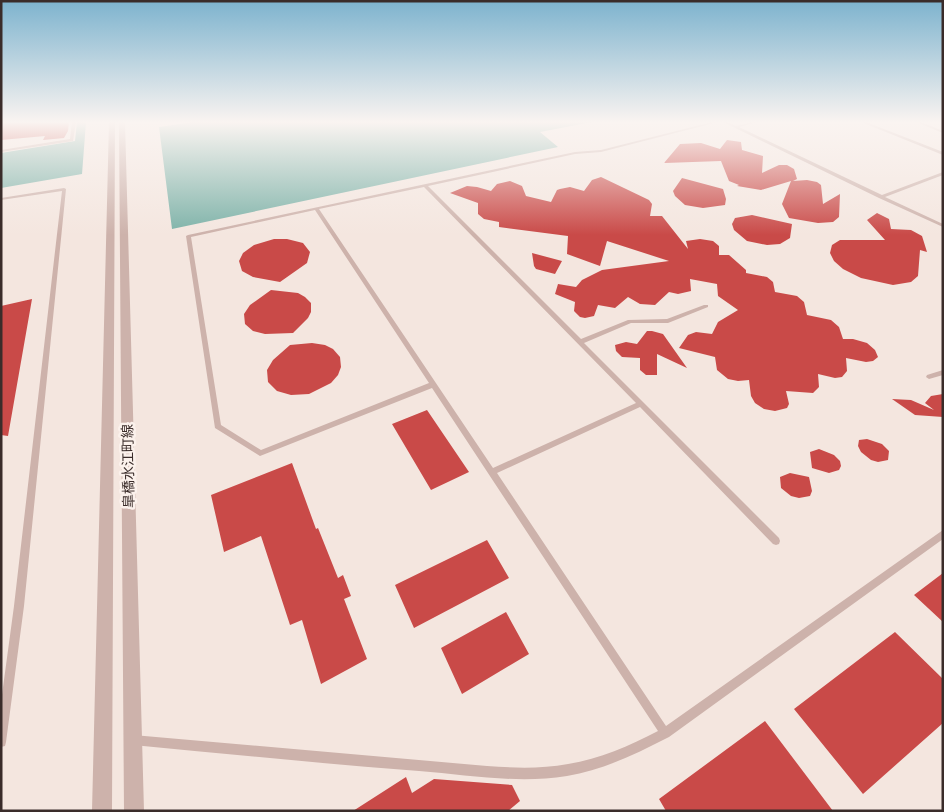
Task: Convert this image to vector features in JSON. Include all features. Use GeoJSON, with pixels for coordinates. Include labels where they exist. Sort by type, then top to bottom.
{"type":"FeatureCollection","features":[{"type":"Feature","properties":{"kind":"street","name":"皐橋水江町線"},"geometry":{"type":"LineString","coordinates":[[102,811],[111,160]]}},
{"type":"Feature","properties":{"kind":"street","name":"皐橋水江町線"},"geometry":{"type":"LineString","coordinates":[[123,160],[134,811]]}},
{"type":"Feature","properties":{"kind":"lane"},"geometry":{"type":"LineString","coordinates":[[434,384],[260,453],[218,426],[188,236],[543,160]]}},
{"type":"Feature","properties":{"kind":"lane"},"geometry":{"type":"LineString","coordinates":[[804,160],[943,226]]}},
{"type":"Feature","properties":{"kind":"lane"},"geometry":{"type":"LineString","coordinates":[[881,197],[943,173]]}},
{"type":"Feature","properties":{"kind":"lane"},"geometry":{"type":"LineString","coordinates":[[425,185],[776,541]]}},
{"type":"Feature","properties":{"kind":"lane"},"geometry":{"type":"LineString","coordinates":[[1,199],[64,189],[20,606],[1,742]]}},
{"type":"Feature","properties":{"kind":"lane"},"geometry":{"type":"LineString","coordinates":[[317,209],[665,733]]}},
{"type":"Feature","properties":{"kind":"lane"},"geometry":{"type":"LineString","coordinates":[[580,342],[630,321],[668,321],[706,306]]}},
{"type":"Feature","properties":{"kind":"lane"},"geometry":{"type":"LineString","coordinates":[[929,377],[943,372]]}},
{"type":"Feature","properties":{"kind":"lane"},"geometry":{"type":"LineString","coordinates":[[492,472],[641,404]]}},
{"type":"Feature","properties":{"kind":"lane"},"geometry":{"type":"LineString","coordinates":[[133,740],[512,772],[551,772],[584,767],[627,754],[665,733],[943,534]]}},
{"type":"Feature","properties":{"kind":"water"},"geometry":{"type":"Polygon","coordinates":[[[1,160],[83,160],[82,174],[1,188],[1,160]]]}},
{"type":"Feature","properties":{"kind":"water"},"geometry":{"type":"Polygon","coordinates":[[[163,160],[497,160],[172,229],[163,160]]]}},
{"type":"Feature","properties":{"kind":"building"},"geometry":{"type":"Polygon","coordinates":[[[667,160],[763,160],[762,173],[779,165],[787,165],[794,169],[797,179],[793,181],[807,180],[821,185],[823,204],[840,194],[839,217],[833,222],[818,223],[789,218],[782,204],[791,181],[761,190],[737,186],[739,185],[729,181],[721,161],[664,163],[667,160]]]}},
{"type":"Feature","properties":{"kind":"building"},"geometry":{"type":"Polygon","coordinates":[[[601,177],[649,200],[652,204],[650,216],[662,216],[688,249],[686,241],[700,239],[713,241],[719,246],[719,255],[729,255],[746,270],[746,273],[767,277],[773,282],[775,292],[797,296],[804,302],[807,315],[831,320],[839,327],[843,339],[853,339],[867,343],[875,350],[878,357],[873,361],[866,362],[846,358],[847,371],[842,377],[835,378],[818,374],[819,387],[813,393],[786,391],[789,404],[787,408],[775,411],[764,409],[755,403],[751,396],[749,380],[738,381],[728,379],[717,370],[715,357],[679,348],[688,335],[696,332],[712,334],[718,322],[738,310],[718,296],[717,284],[690,279],[691,291],[678,294],[669,292],[655,305],[640,304],[628,297],[615,308],[598,305],[594,316],[580,317],[574,311],[575,302],[555,294],[558,284],[576,287],[582,280],[602,270],[669,261],[607,241],[600,266],[567,254],[568,236],[499,227],[499,222],[484,219],[478,214],[478,203],[450,193],[467,186],[491,191],[497,184],[510,181],[522,186],[526,196],[551,202],[557,190],[570,187],[584,191],[592,180],[601,177]]]}},
{"type":"Feature","properties":{"kind":"building"},"geometry":{"type":"Polygon","coordinates":[[[682,178],[723,189],[726,199],[725,205],[703,208],[685,205],[675,196],[673,191],[682,178]]]}},
{"type":"Feature","properties":{"kind":"building"},"geometry":{"type":"Polygon","coordinates":[[[877,213],[889,219],[891,229],[911,230],[922,236],[927,252],[920,250],[918,276],[911,282],[893,285],[861,278],[843,269],[834,261],[830,253],[832,245],[840,240],[885,240],[867,220],[877,213]]]}},
{"type":"Feature","properties":{"kind":"building"},"geometry":{"type":"Polygon","coordinates":[[[752,215],[792,224],[790,238],[780,244],[767,245],[747,241],[734,230],[732,224],[735,218],[752,215]]]}},
{"type":"Feature","properties":{"kind":"building"},"geometry":{"type":"Polygon","coordinates":[[[274,239],[287,239],[303,243],[310,252],[307,263],[280,282],[253,277],[242,271],[239,261],[243,253],[254,245],[274,239]]]}},
{"type":"Feature","properties":{"kind":"building"},"geometry":{"type":"Polygon","coordinates":[[[532,253],[562,261],[555,274],[536,269],[532,253]]]}},
{"type":"Feature","properties":{"kind":"building"},"geometry":{"type":"Polygon","coordinates":[[[271,290],[298,293],[311,303],[311,312],[308,318],[293,333],[265,334],[253,331],[245,324],[244,314],[250,305],[271,290]]]}},
{"type":"Feature","properties":{"kind":"building"},"geometry":{"type":"Polygon","coordinates":[[[32,299],[8,436],[1,435],[1,306],[32,299]]]}},
{"type":"Feature","properties":{"kind":"building"},"geometry":{"type":"Polygon","coordinates":[[[647,331],[663,334],[687,368],[657,354],[657,375],[646,375],[640,370],[640,358],[622,357],[616,351],[615,345],[626,342],[637,344],[647,331]]]}},
{"type":"Feature","properties":{"kind":"building"},"geometry":{"type":"Polygon","coordinates":[[[312,343],[325,345],[333,349],[340,357],[341,367],[338,375],[331,383],[309,394],[291,395],[277,391],[268,382],[267,370],[273,360],[290,345],[312,343]]]}},
{"type":"Feature","properties":{"kind":"building"},"geometry":{"type":"Polygon","coordinates":[[[943,394],[943,417],[915,415],[892,399],[911,400],[934,410],[925,403],[931,396],[943,394]]]}},
{"type":"Feature","properties":{"kind":"building"},"geometry":{"type":"Polygon","coordinates":[[[427,410],[469,472],[431,490],[392,424],[427,410]]]}},
{"type":"Feature","properties":{"kind":"building"},"geometry":{"type":"Polygon","coordinates":[[[867,439],[882,444],[889,451],[888,460],[878,462],[871,460],[861,452],[858,446],[859,440],[867,439]]]}},
{"type":"Feature","properties":{"kind":"building"},"geometry":{"type":"Polygon","coordinates":[[[819,449],[834,455],[840,461],[841,466],[839,470],[829,473],[812,468],[810,452],[819,449]]]}},
{"type":"Feature","properties":{"kind":"building"},"geometry":{"type":"Polygon","coordinates":[[[292,463],[316,529],[318,528],[338,578],[343,575],[351,596],[344,599],[367,659],[321,684],[302,620],[290,625],[261,536],[224,552],[211,495],[292,463]]]}},
{"type":"Feature","properties":{"kind":"building"},"geometry":{"type":"Polygon","coordinates":[[[790,473],[809,477],[812,491],[810,496],[799,498],[791,496],[781,488],[780,477],[790,473]]]}},
{"type":"Feature","properties":{"kind":"building"},"geometry":{"type":"Polygon","coordinates":[[[487,540],[509,578],[414,628],[395,585],[487,540]]]}},
{"type":"Feature","properties":{"kind":"building"},"geometry":{"type":"Polygon","coordinates":[[[943,573],[943,622],[914,595],[943,573]]]}},
{"type":"Feature","properties":{"kind":"building"},"geometry":{"type":"Polygon","coordinates":[[[506,612],[529,654],[462,694],[441,648],[506,612]]]}},
{"type":"Feature","properties":{"kind":"building"},"geometry":{"type":"Polygon","coordinates":[[[895,632],[943,679],[943,723],[863,794],[794,709],[895,632]]]}},
{"type":"Feature","properties":{"kind":"building"},"geometry":{"type":"Polygon","coordinates":[[[765,721],[833,811],[666,811],[659,799],[765,721]]]}},
{"type":"Feature","properties":{"kind":"building"},"geometry":{"type":"Polygon","coordinates":[[[406,777],[412,793],[434,779],[512,785],[520,801],[508,811],[353,811],[406,777]]]}}]}
